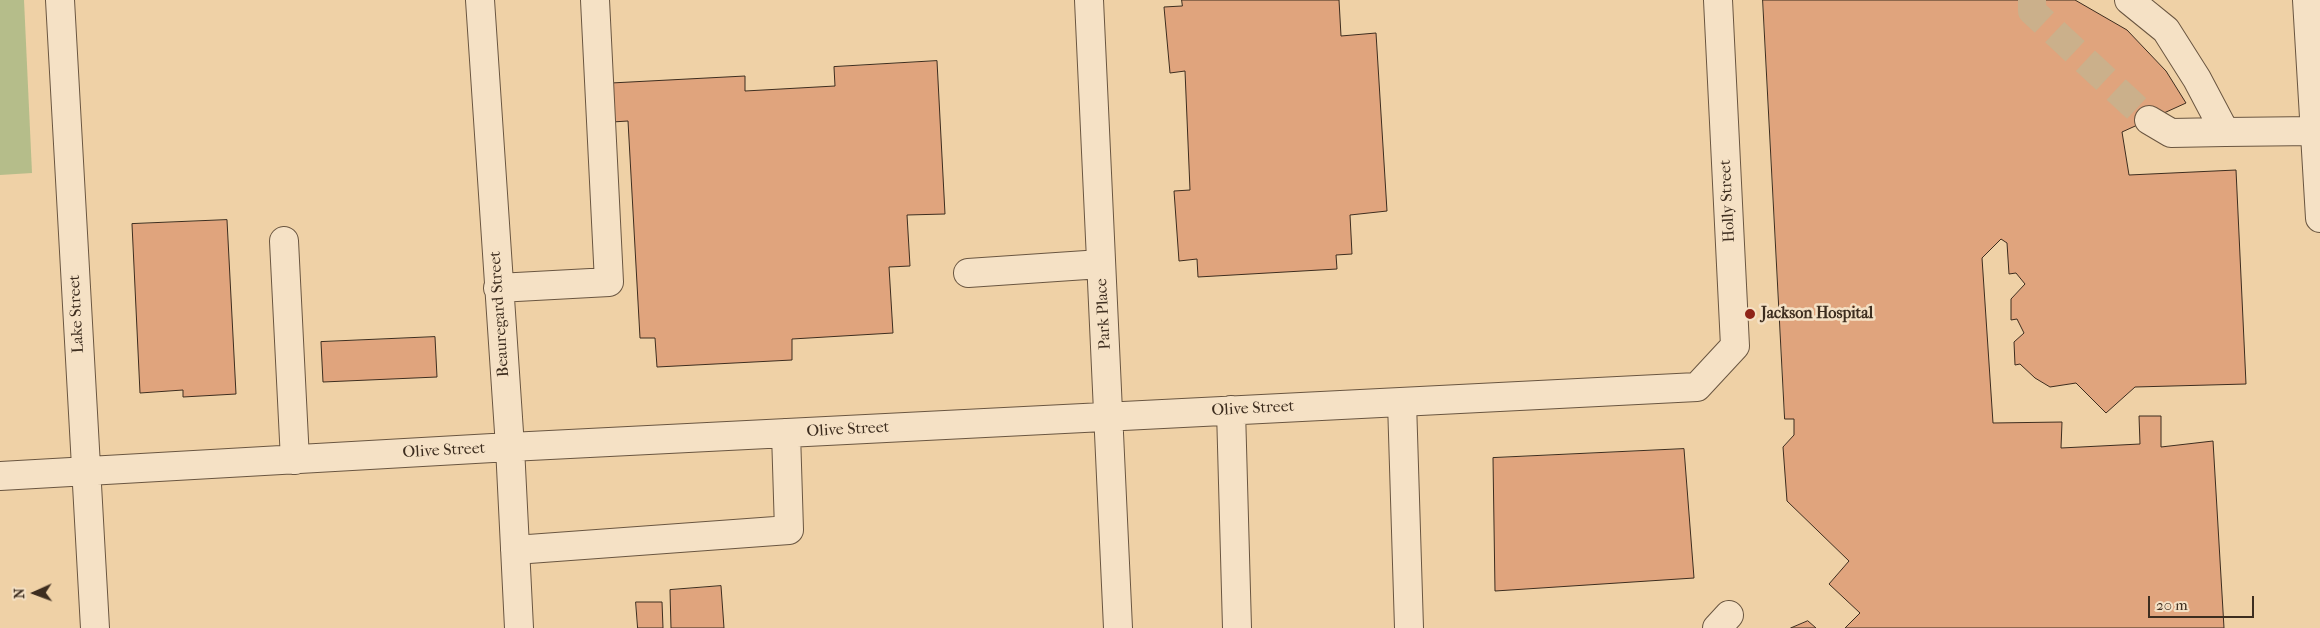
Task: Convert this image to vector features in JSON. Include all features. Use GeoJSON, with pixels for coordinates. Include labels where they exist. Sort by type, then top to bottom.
{"type":"FeatureCollection","features":[{"type":"Feature","properties":{"kind":"street","name":"Lake Street"},"geometry":{"type":"LineString","coordinates":[[60,0],[95,628]]}},
{"type":"Feature","properties":{"kind":"street","name":"Beauregard Street"},"geometry":{"type":"LineString","coordinates":[[480,0],[510,447],[519,628]]}},
{"type":"Feature","properties":{"kind":"street"},"geometry":{"type":"LineString","coordinates":[[498,288],[608,282],[595,0]]}},
{"type":"Feature","properties":{"kind":"street","name":"Park Place"},"geometry":{"type":"LineString","coordinates":[[1089,0],[1118,628]]}},
{"type":"Feature","properties":{"kind":"street","name":"Holly Street"},"geometry":{"type":"LineString","coordinates":[[1697,387],[1735,346],[1718,0]]}},
{"type":"Feature","properties":{"kind":"street"},"geometry":{"type":"LineString","coordinates":[[2129,0],[2166,30],[2197,79],[2225,132]]}},
{"type":"Feature","properties":{"kind":"street"},"geometry":{"type":"LineString","coordinates":[[2306,0],[2320,218]]}},
{"type":"Feature","properties":{"kind":"street"},"geometry":{"type":"LineString","coordinates":[[2149,120],[2171,133],[2315,131]]}},
{"type":"Feature","properties":{"kind":"street"},"geometry":{"type":"LineString","coordinates":[[284,241],[295,460]]}},
{"type":"Feature","properties":{"kind":"street"},"geometry":{"type":"LineString","coordinates":[[968,273],[1101,264]]}},
{"type":"Feature","properties":{"kind":"street","name":"Olive Street"},"geometry":{"type":"LineString","coordinates":[[0,476],[510,447],[1697,387]]}},
{"type":"Feature","properties":{"kind":"street"},"geometry":{"type":"LineString","coordinates":[[1402,402],[1409,628]]}},
{"type":"Feature","properties":{"kind":"street"},"geometry":{"type":"LineString","coordinates":[[1231,410],[1237,628]]}},
{"type":"Feature","properties":{"kind":"street"},"geometry":{"type":"LineString","coordinates":[[515,550],[789,530],[786,433]]}},
{"type":"Feature","properties":{"kind":"green space"},"geometry":{"type":"Polygon","coordinates":[[[0,0],[24,0],[32,173],[0,175],[0,0]]]}},
{"type":"Feature","properties":{"kind":"building"},"geometry":{"type":"Polygon","coordinates":[[[1182,0],[1339,0],[1341,36],[1376,33],[1387,211],[1350,215],[1352,254],[1336,255],[1337,269],[1198,277],[1197,259],[1179,261],[1174,191],[1190,190],[1185,71],[1170,73],[1164,7],[1182,6],[1182,0]]]}},
{"type":"Feature","properties":{"kind":"building"},"geometry":{"type":"Polygon","coordinates":[[[1763,0],[2075,0],[2127,30],[2166,71],[2186,103],[2122,132],[2129,175],[2236,170],[2246,384],[2135,387],[2106,413],[2076,383],[2050,387],[2035,378],[2020,364],[2015,365],[2014,342],[2024,333],[2017,319],[2011,320],[2011,299],[2025,284],[2016,273],[2009,274],[2007,243],[2001,239],[1982,258],[1993,423],[2062,422],[2061,448],[2140,444],[2139,416],[2161,416],[2161,447],[2213,441],[2224,628],[1845,628],[1860,613],[1829,584],[1849,561],[1787,501],[1783,447],[1794,435],[1794,419],[1785,419],[1763,0]]]}},
{"type":"Feature","properties":{"kind":"building"},"geometry":{"type":"Polygon","coordinates":[[[937,61],[945,214],[907,215],[910,266],[889,267],[893,333],[792,339],[792,360],[657,367],[655,338],[640,338],[628,121],[612,122],[611,83],[745,76],[745,91],[835,86],[834,67],[937,61]]]}},
{"type":"Feature","properties":{"kind":"building"},"geometry":{"type":"Polygon","coordinates":[[[227,220],[236,394],[183,397],[183,390],[140,393],[132,224],[227,220]]]}},
{"type":"Feature","properties":{"kind":"building"},"geometry":{"type":"Polygon","coordinates":[[[435,337],[437,377],[323,382],[321,342],[435,337]]]}},
{"type":"Feature","properties":{"kind":"building"},"geometry":{"type":"Polygon","coordinates":[[[1684,449],[1694,578],[1495,591],[1493,458],[1684,449]]]}},
{"type":"Feature","properties":{"kind":"building"},"geometry":{"type":"Polygon","coordinates":[[[721,586],[724,628],[671,628],[670,590],[721,586]]]}},
{"type":"Feature","properties":{"kind":"building"},"geometry":{"type":"Polygon","coordinates":[[[636,602],[662,602],[663,628],[638,628],[636,602]]]}},
{"type":"Feature","properties":{"kind":"building"},"geometry":{"type":"Polygon","coordinates":[[[1808,621],[1816,628],[1791,628],[1808,621]]]}},
{"type":"Feature","properties":{"kind":"tunnel"},"geometry":{"type":"LineString","coordinates":[[2032,0],[2032,11],[2149,120]]}},
{"type":"Feature","properties":{"kind":"place","name":"Jackson Hospital"},"geometry":{"type":"Point","coordinates":[1750,314]}}]}
